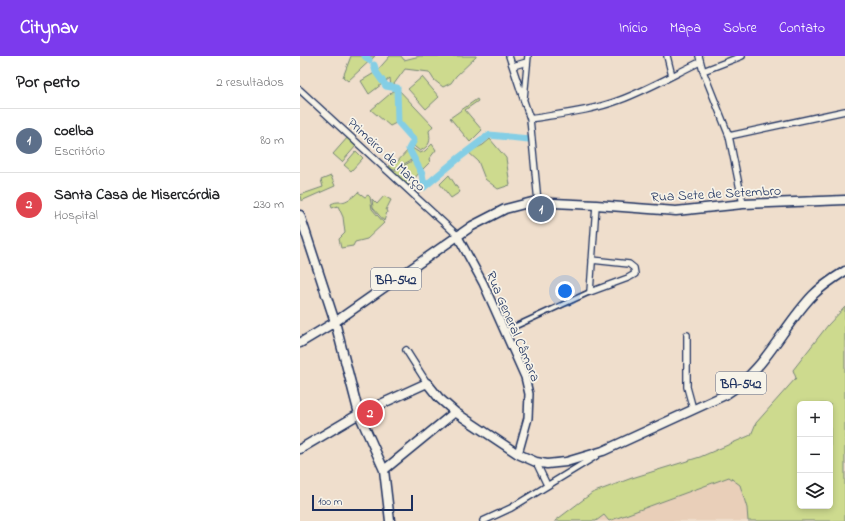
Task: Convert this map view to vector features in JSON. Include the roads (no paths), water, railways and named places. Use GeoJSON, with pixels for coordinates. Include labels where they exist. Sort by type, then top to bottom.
{"type":"FeatureCollection","features":[{"type":"Feature","properties":{"kind":"main road","name":"Rua Sete de Setembro"},"geometry":{"type":"LineString","coordinates":[[300,343],[335,322],[483,219],[505,209],[522,204],[538,202],[676,211],[743,204],[845,200]]}},
{"type":"Feature","properties":{"kind":"main road"},"geometry":{"type":"LineString","coordinates":[[300,215],[335,322],[359,414],[384,470],[390,521]]}},
{"type":"Feature","properties":{"kind":"main road","name":"BA-542"},"geometry":{"type":"LineString","coordinates":[[455,412],[518,454],[536,462],[554,464],[603,451],[725,395],[742,383],[768,356],[798,313],[813,295],[845,271]]}},
{"type":"Feature","properties":{"kind":"main road"},"geometry":{"type":"LineString","coordinates":[[300,449],[359,414],[427,383],[439,398],[455,412],[384,470]]}},
{"type":"Feature","properties":{"kind":"street"},"geometry":{"type":"LineString","coordinates":[[509,56],[530,119],[538,202]]}},
{"type":"Feature","properties":{"kind":"street"},"geometry":{"type":"LineString","coordinates":[[667,56],[672,76]]}},
{"type":"Feature","properties":{"kind":"street"},"geometry":{"type":"LineString","coordinates":[[703,71],[742,56]]}},
{"type":"Feature","properties":{"kind":"street"},"geometry":{"type":"LineString","coordinates":[[513,66],[528,59]]}},
{"type":"Feature","properties":{"kind":"street"},"geometry":{"type":"LineString","coordinates":[[524,100],[528,59]]}},
{"type":"Feature","properties":{"kind":"street"},"geometry":{"type":"LineString","coordinates":[[530,119],[603,106],[635,94],[672,76],[699,59],[730,136],[743,204]]}},
{"type":"Feature","properties":{"kind":"street","name":"Primeiro de Março"},"geometry":{"type":"LineString","coordinates":[[300,90],[457,236]]}},
{"type":"Feature","properties":{"kind":"street"},"geometry":{"type":"LineString","coordinates":[[730,136],[845,111]]}},
{"type":"Feature","properties":{"kind":"street"},"geometry":{"type":"LineString","coordinates":[[590,292],[596,205]]}},
{"type":"Feature","properties":{"kind":"street","name":"Rua General Câmara"},"geometry":{"type":"LineString","coordinates":[[457,236],[483,283],[525,377],[529,394],[528,418],[518,454]]}},
{"type":"Feature","properties":{"kind":"street"},"geometry":{"type":"LineString","coordinates":[[505,331],[590,292],[628,278],[634,275],[635,272],[634,268],[629,264],[592,260]]}},
{"type":"Feature","properties":{"kind":"street"},"geometry":{"type":"LineString","coordinates":[[687,335],[687,387],[693,409]]}},
{"type":"Feature","properties":{"kind":"street"},"geometry":{"type":"LineString","coordinates":[[406,350],[427,383]]}},
{"type":"Feature","properties":{"kind":"street"},"geometry":{"type":"LineString","coordinates":[[483,521],[506,511],[603,451]]}},
{"type":"Feature","properties":{"kind":"street"},"geometry":{"type":"LineString","coordinates":[[536,462],[547,485]]}},
{"type":"Feature","properties":{"kind":"waterway"},"geometry":{"type":"LineString","coordinates":[[365,56],[369,60]]}},
{"type":"Feature","properties":{"kind":"waterway"},"geometry":{"type":"LineString","coordinates":[[374,65],[376,72],[386,86],[397,88],[398,122],[414,140],[409,149],[422,174],[424,187]]}},
{"type":"Feature","properties":{"kind":"waterway"},"geometry":{"type":"LineString","coordinates":[[424,187],[489,135],[529,139]]}},
{"type":"Feature","properties":{"kind":"place","name":"coelba"},"geometry":{"type":"Point","coordinates":[541,209]}},
{"type":"Feature","properties":{"kind":"place","name":"Santa Casa de Misercórdia"},"geometry":{"type":"Point","coordinates":[370,413]}}]}
